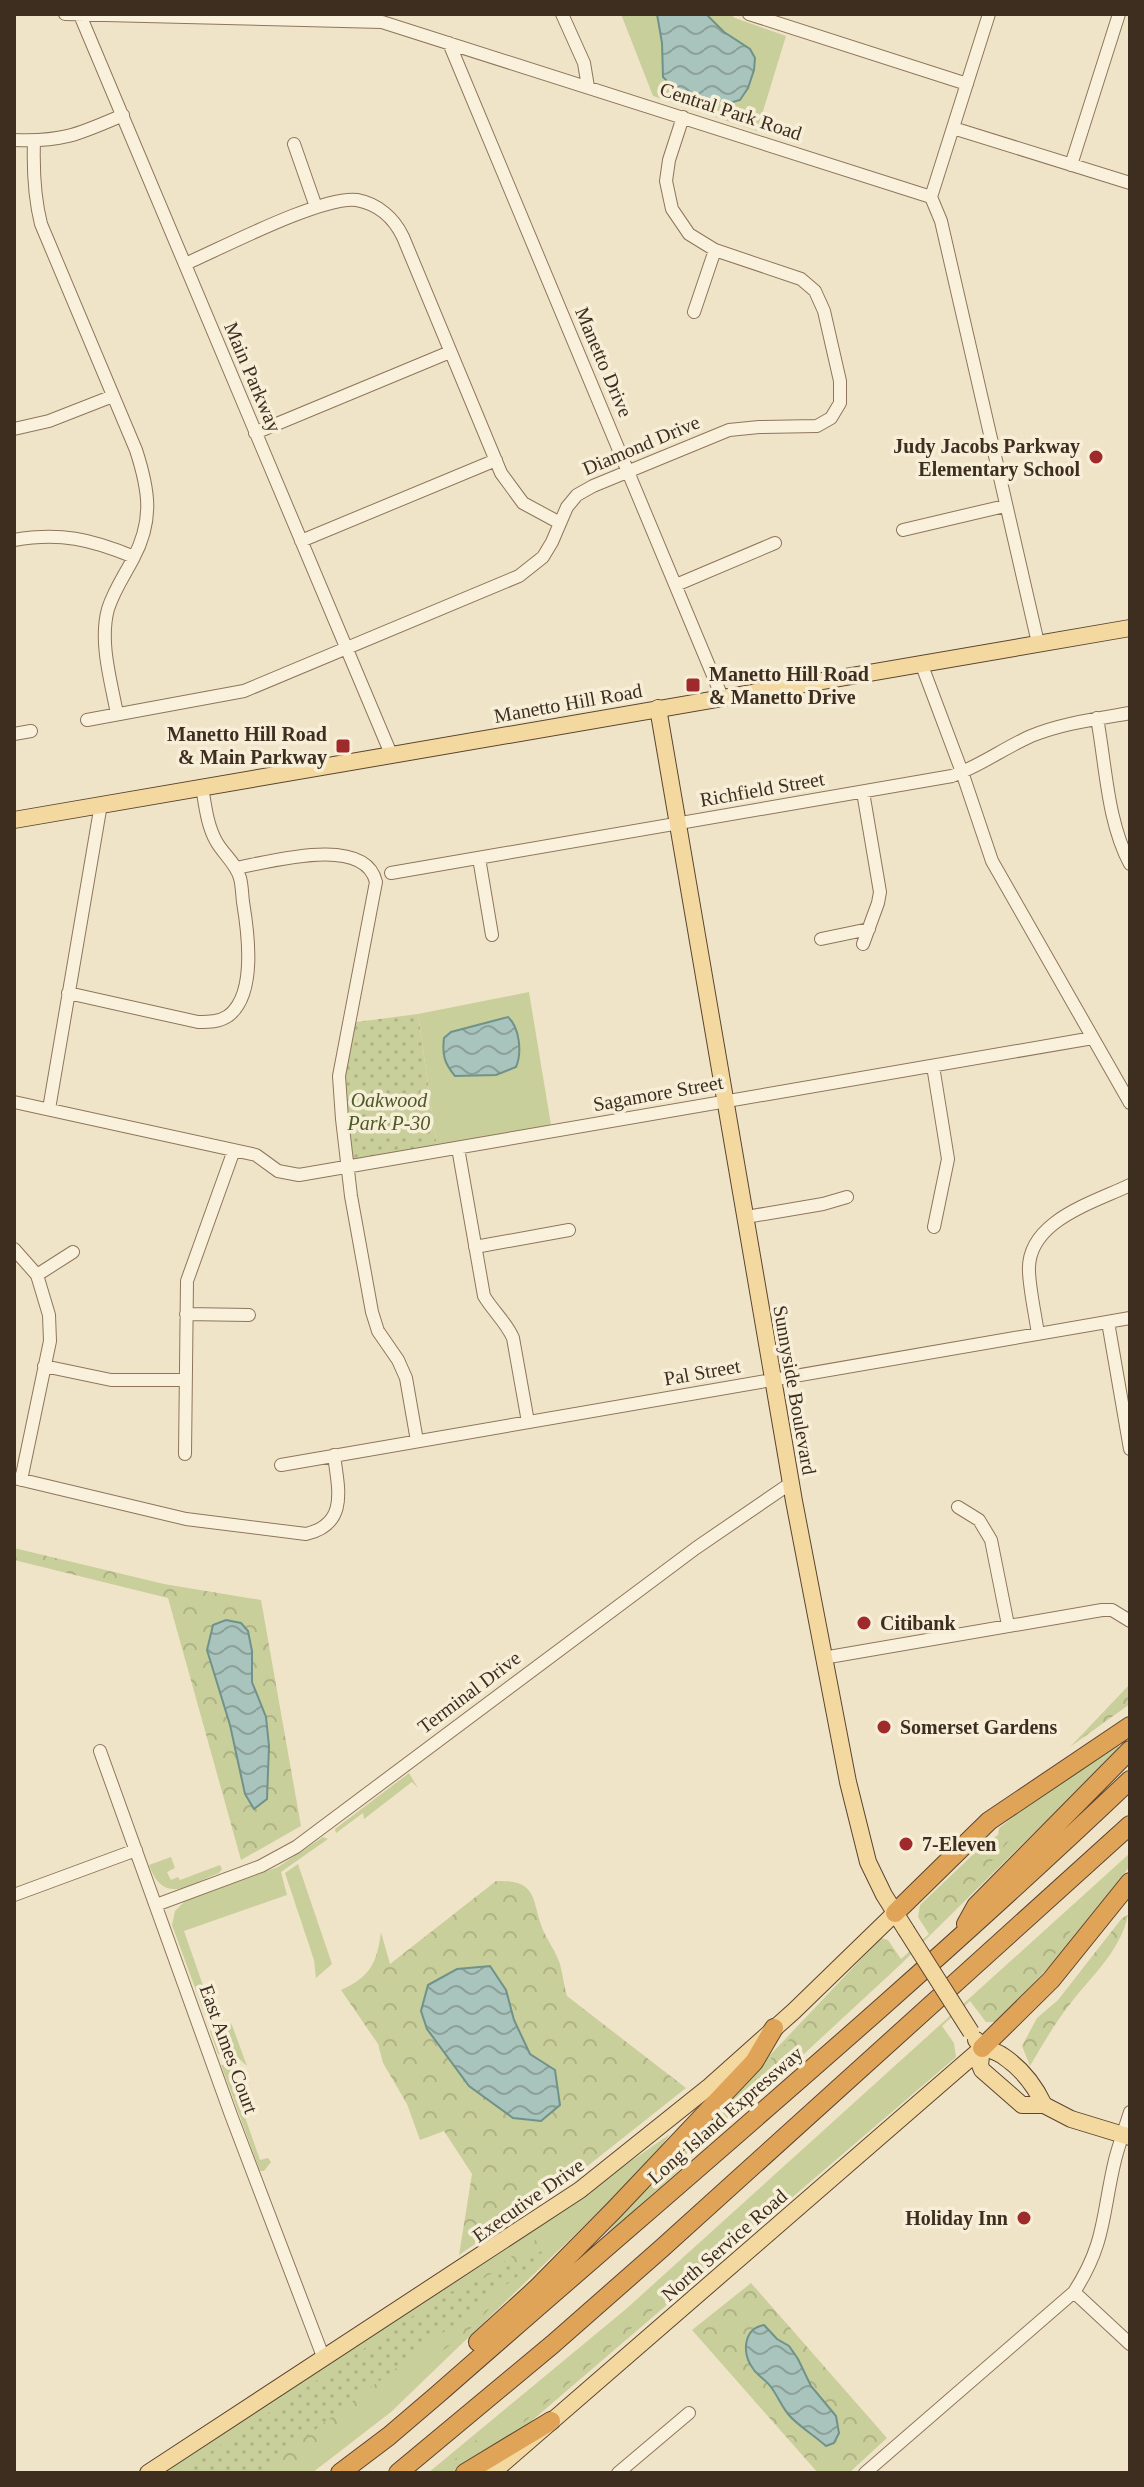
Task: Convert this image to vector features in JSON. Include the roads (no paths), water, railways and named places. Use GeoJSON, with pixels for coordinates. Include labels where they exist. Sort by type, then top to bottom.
{"type":"FeatureCollection","features":[{"type":"Feature","properties":{"kind":"highway"},"geometry":{"type":"LineString","coordinates":[[895,1913],[989,1821],[1130,1726]]}},
{"type":"Feature","properties":{"kind":"highway"},"geometry":{"type":"LineString","coordinates":[[956,1940],[976,1906],[1130,1750]]}},
{"type":"Feature","properties":{"kind":"highway","name":"Long Island Expressway"},"geometry":{"type":"LineString","coordinates":[[340,2473],[389,2436],[875,2013],[1130,1780]]}},
{"type":"Feature","properties":{"kind":"highway"},"geometry":{"type":"LineString","coordinates":[[398,2473],[661,2249],[1130,1825]]}},
{"type":"Feature","properties":{"kind":"highway"},"geometry":{"type":"LineString","coordinates":[[982,2048],[1051,1980],[1130,1882]]}},
{"type":"Feature","properties":{"kind":"highway"},"geometry":{"type":"LineString","coordinates":[[389,2436],[412,2404],[536,2289],[754,2062],[774,2028]]}},
{"type":"Feature","properties":{"kind":"highway"},"geometry":{"type":"LineString","coordinates":[[465,2473],[551,2421]]}},
{"type":"Feature","properties":{"kind":"main road","name":"Manetto Hill Road"},"geometry":{"type":"LineString","coordinates":[[14,820],[1130,628]]}},
{"type":"Feature","properties":{"kind":"main road","name":"Sunnyside Boulevard"},"geometry":{"type":"LineString","coordinates":[[658,708],[791,1483],[823,1658],[868,1862],[895,1913],[982,2048],[1002,2055],[1035,2086],[1044,2105]]}},
{"type":"Feature","properties":{"kind":"main road","name":"Executive Drive"},"geometry":{"type":"LineString","coordinates":[[148,2473],[580,2190],[674,2117],[774,2028],[895,1913]]}},
{"type":"Feature","properties":{"kind":"main road","name":"Sunnyside Boulevard"},"geometry":{"type":"LineString","coordinates":[[982,2048],[982,2070],[1022,2105],[1044,2105],[1071,2119],[1126,2136]]}},
{"type":"Feature","properties":{"kind":"main road","name":"North Service Road"},"geometry":{"type":"LineString","coordinates":[[492,2473],[982,2048]]}},
{"type":"Feature","properties":{"kind":"street","name":"Central Park Road"},"geometry":{"type":"LineString","coordinates":[[65,14],[382,22],[931,197]]}},
{"type":"Feature","properties":{"kind":"street"},"geometry":{"type":"LineString","coordinates":[[562,14],[584,63],[588,87]]}},
{"type":"Feature","properties":{"kind":"street"},"geometry":{"type":"LineString","coordinates":[[749,14],[967,84]]}},
{"type":"Feature","properties":{"kind":"street"},"geometry":{"type":"LineString","coordinates":[[989,14],[931,197],[941,221],[1038,643]]}},
{"type":"Feature","properties":{"kind":"street"},"geometry":{"type":"LineString","coordinates":[[1071,165],[1119,14]]}},
{"type":"Feature","properties":{"kind":"street","name":"Main Parkway"},"geometry":{"type":"LineString","coordinates":[[80,15],[391,754]]}},
{"type":"Feature","properties":{"kind":"street","name":"Manetto Drive"},"geometry":{"type":"LineString","coordinates":[[449,43],[722,697]]}},
{"type":"Feature","properties":{"kind":"street"},"geometry":{"type":"LineString","coordinates":[[14,140],[56,140],[123,115]]}},
{"type":"Feature","properties":{"kind":"street","name":"Diamond Drive"},"geometry":{"type":"LineString","coordinates":[[87,720],[244,691],[346,650],[519,576],[543,557],[567,507],[577,495],[593,486],[729,430],[817,426],[831,418],[840,403],[840,381],[824,311],[815,291],[801,279],[715,250],[689,234],[672,209],[666,181],[669,160],[683,117]]}},
{"type":"Feature","properties":{"kind":"street"},"geometry":{"type":"LineString","coordinates":[[953,128],[1130,183]]}},
{"type":"Feature","properties":{"kind":"street"},"geometry":{"type":"LineString","coordinates":[[34,141],[33,172],[41,224],[136,450],[146,482],[147,521],[134,557],[118,582],[106,621],[107,655],[117,714]]}},
{"type":"Feature","properties":{"kind":"street"},"geometry":{"type":"LineString","coordinates":[[294,144],[316,207]]}},
{"type":"Feature","properties":{"kind":"street"},"geometry":{"type":"LineString","coordinates":[[185,264],[316,207],[343,200],[356,200],[374,206],[390,217],[403,237],[501,473],[523,503],[560,523]]}},
{"type":"Feature","properties":{"kind":"street"},"geometry":{"type":"LineString","coordinates":[[694,312],[715,250]]}},
{"type":"Feature","properties":{"kind":"street"},"geometry":{"type":"LineString","coordinates":[[255,433],[450,352]]}},
{"type":"Feature","properties":{"kind":"street"},"geometry":{"type":"LineString","coordinates":[[14,429],[49,421],[113,396]]}},
{"type":"Feature","properties":{"kind":"street"},"geometry":{"type":"LineString","coordinates":[[301,541],[496,460]]}},
{"type":"Feature","properties":{"kind":"street"},"geometry":{"type":"LineString","coordinates":[[903,530],[1005,506]]}},
{"type":"Feature","properties":{"kind":"street"},"geometry":{"type":"LineString","coordinates":[[14,540],[62,536],[89,539],[134,557]]}},
{"type":"Feature","properties":{"kind":"street"},"geometry":{"type":"LineString","coordinates":[[676,585],[775,543]]}},
{"type":"Feature","properties":{"kind":"street"},"geometry":{"type":"LineString","coordinates":[[921,663],[992,861],[1130,1103]]}},
{"type":"Feature","properties":{"kind":"street","name":"Richfield Street"},"geometry":{"type":"LineString","coordinates":[[391,873],[952,776],[1030,736],[1067,724],[1130,713]]}},
{"type":"Feature","properties":{"kind":"street"},"geometry":{"type":"LineString","coordinates":[[1097,718],[1114,819],[1130,864]]}},
{"type":"Feature","properties":{"kind":"street"},"geometry":{"type":"LineString","coordinates":[[14,734],[31,731]]}},
{"type":"Feature","properties":{"kind":"street"},"geometry":{"type":"LineString","coordinates":[[68,993],[198,1022],[215,1022],[229,1016],[243,993],[250,957],[241,880],[212,831],[202,787]]}},
{"type":"Feature","properties":{"kind":"street"},"geometry":{"type":"LineString","coordinates":[[863,792],[880,892],[863,944]]}},
{"type":"Feature","properties":{"kind":"street"},"geometry":{"type":"LineString","coordinates":[[49,1109],[101,804]]}},
{"type":"Feature","properties":{"kind":"street"},"geometry":{"type":"LineString","coordinates":[[236,868],[300,856],[330,854],[360,861],[371,869],[376,882],[339,1076],[341,1106],[372,1312],[378,1331],[406,1378],[417,1441]]}},
{"type":"Feature","properties":{"kind":"street"},"geometry":{"type":"LineString","coordinates":[[479,858],[492,935]]}},
{"type":"Feature","properties":{"kind":"street"},"geometry":{"type":"LineString","coordinates":[[821,939],[869,929]]}},
{"type":"Feature","properties":{"kind":"street","name":"Sagamore Street"},"geometry":{"type":"LineString","coordinates":[[14,1102],[256,1155],[278,1171],[289,1174],[313,1173],[1093,1038]]}},
{"type":"Feature","properties":{"kind":"street"},"geometry":{"type":"LineString","coordinates":[[933,1066],[948,1159],[934,1227]]}},
{"type":"Feature","properties":{"kind":"street"},"geometry":{"type":"LineString","coordinates":[[458,1148],[484,1296],[513,1338],[528,1422]]}},
{"type":"Feature","properties":{"kind":"street"},"geometry":{"type":"LineString","coordinates":[[185,1454],[187,1281],[234,1150]]}},
{"type":"Feature","properties":{"kind":"street"},"geometry":{"type":"LineString","coordinates":[[1038,1334],[1028,1270],[1030,1255],[1039,1237],[1058,1220],[1130,1185]]}},
{"type":"Feature","properties":{"kind":"street"},"geometry":{"type":"LineString","coordinates":[[746,1217],[847,1197]]}},
{"type":"Feature","properties":{"kind":"street"},"geometry":{"type":"LineString","coordinates":[[475,1247],[569,1230]]}},
{"type":"Feature","properties":{"kind":"street"},"geometry":{"type":"LineString","coordinates":[[14,1249],[37,1275],[49,1315],[50,1341],[18,1479],[186,1519],[306,1534],[327,1525],[338,1507],[334,1455]]}},
{"type":"Feature","properties":{"kind":"street"},"geometry":{"type":"LineString","coordinates":[[37,1275],[73,1252]]}},
{"type":"Feature","properties":{"kind":"street"},"geometry":{"type":"LineString","coordinates":[[186,1314],[249,1315]]}},
{"type":"Feature","properties":{"kind":"street","name":"Pal Street"},"geometry":{"type":"LineString","coordinates":[[281,1465],[1130,1318]]}},
{"type":"Feature","properties":{"kind":"street"},"geometry":{"type":"LineString","coordinates":[[1108,1322],[1130,1449]]}},
{"type":"Feature","properties":{"kind":"street"},"geometry":{"type":"LineString","coordinates":[[44,1366],[111,1380],[185,1380]]}},
{"type":"Feature","properties":{"kind":"street","name":"Terminal Drive"},"geometry":{"type":"LineString","coordinates":[[156,1905],[261,1866],[296,1847],[696,1548],[791,1483]]}},
{"type":"Feature","properties":{"kind":"street"},"geometry":{"type":"LineString","coordinates":[[958,1507],[979,1520],[991,1540],[1008,1625]]}},
{"type":"Feature","properties":{"kind":"street"},"geometry":{"type":"LineString","coordinates":[[823,1658],[1102,1610],[1112,1610],[1130,1621]]}},
{"type":"Feature","properties":{"kind":"street","name":"East Ames Court"},"geometry":{"type":"LineString","coordinates":[[100,1751],[231,2115],[324,2359]]}},
{"type":"Feature","properties":{"kind":"street"},"geometry":{"type":"LineString","coordinates":[[14,1895],[136,1850]]}},
{"type":"Feature","properties":{"kind":"street"},"geometry":{"type":"LineString","coordinates":[[865,2473],[1074,2292],[1098,2248],[1115,2161],[1126,2136],[1130,2112]]}},
{"type":"Feature","properties":{"kind":"street"},"geometry":{"type":"LineString","coordinates":[[1074,2292],[1130,2344]]}},
{"type":"Feature","properties":{"kind":"street"},"geometry":{"type":"LineString","coordinates":[[618,2473],[689,2413]]}},
{"type":"Feature","properties":{"kind":"water"},"geometry":{"type":"Polygon","coordinates":[[[657,14],[706,14],[724,32],[750,49],[755,58],[754,70],[740,100],[700,101],[682,93],[663,77],[657,14]]]}},
{"type":"Feature","properties":{"kind":"water"},"geometry":{"type":"Polygon","coordinates":[[[508,1017],[519,1041],[516,1067],[496,1075],[455,1076],[445,1058],[444,1038],[451,1032],[508,1017]]]}},
{"type":"Feature","properties":{"kind":"water"},"geometry":{"type":"Polygon","coordinates":[[[226,1620],[241,1623],[248,1631],[252,1651],[252,1682],[266,1717],[269,1746],[267,1799],[254,1809],[245,1794],[230,1725],[207,1650],[213,1625],[226,1620]]]}},
{"type":"Feature","properties":{"kind":"water"},"geometry":{"type":"Polygon","coordinates":[[[490,1966],[506,1990],[514,2020],[530,2054],[555,2070],[560,2105],[541,2121],[513,2118],[469,2086],[427,2029],[421,2011],[428,1985],[457,1969],[490,1966]]]}},
{"type":"Feature","properties":{"kind":"water"},"geometry":{"type":"Polygon","coordinates":[[[764,2325],[789,2346],[811,2386],[836,2416],[839,2433],[834,2443],[826,2446],[792,2418],[771,2387],[750,2364],[746,2350],[748,2337],[757,2327],[764,2325]]]}},
{"type":"Feature","properties":{"kind":"place","name":"Judy Jacobs Parkway Elementary School"},"geometry":{"type":"Point","coordinates":[1096,457]}},
{"type":"Feature","properties":{"kind":"place","name":"Manetto Hill Road & Manetto Drive"},"geometry":{"type":"Point","coordinates":[693,685]}},
{"type":"Feature","properties":{"kind":"place","name":"Manetto Hill Road & Main Parkway"},"geometry":{"type":"Point","coordinates":[343,746]}},
{"type":"Feature","properties":{"kind":"place","name":"Citibank"},"geometry":{"type":"Point","coordinates":[864,1623]}},
{"type":"Feature","properties":{"kind":"place","name":"Somerset Gardens"},"geometry":{"type":"Point","coordinates":[884,1727]}},
{"type":"Feature","properties":{"kind":"place","name":"7-Eleven"},"geometry":{"type":"Point","coordinates":[906,1844]}},
{"type":"Feature","properties":{"kind":"place","name":"Holiday Inn"},"geometry":{"type":"Point","coordinates":[1024,2218]}},
{"type":"Feature","properties":{"kind":"park label","name":"Oakwood Park P-30"},"geometry":{"type":"Point","coordinates":[389,1112]}}]}
